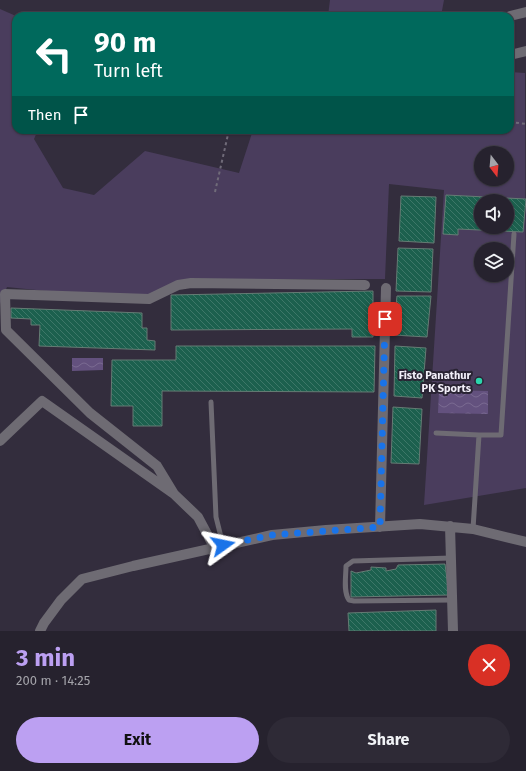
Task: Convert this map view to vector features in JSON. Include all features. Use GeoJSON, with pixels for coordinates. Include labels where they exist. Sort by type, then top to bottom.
{"type":"FeatureCollection","features":[{"type":"Feature","properties":{"kind":"street"},"geometry":{"type":"LineString","coordinates":[[514,15],[526,12]]}},
{"type":"Feature","properties":{"kind":"street"},"geometry":{"type":"LineString","coordinates":[[514,54],[526,51]]}},
{"type":"Feature","properties":{"kind":"street"},"geometry":{"type":"LineString","coordinates":[[174,494],[158,466],[90,413],[6,330],[5,294],[149,298],[178,285],[191,283],[366,285]]}},
{"type":"Feature","properties":{"kind":"street"},"geometry":{"type":"LineString","coordinates":[[380,527],[386,288]]}},
{"type":"Feature","properties":{"kind":"street"},"geometry":{"type":"LineString","coordinates":[[0,441],[42,401],[174,494],[198,518],[219,546]]}},
{"type":"Feature","properties":{"kind":"street"},"geometry":{"type":"LineString","coordinates":[[40,631],[44,622],[61,600],[82,579],[219,546],[272,535],[420,524],[450,531],[473,529],[526,542]]}},
{"type":"Feature","properties":{"kind":"street"},"geometry":{"type":"LineString","coordinates":[[450,531],[453,631]]}},
{"type":"Feature","properties":{"kind":"lane"},"geometry":{"type":"LineString","coordinates":[[436,433],[501,435],[514,234]]}},
{"type":"Feature","properties":{"kind":"lane"},"geometry":{"type":"LineString","coordinates":[[211,402],[216,517],[219,546]]}},
{"type":"Feature","properties":{"kind":"lane"},"geometry":{"type":"LineString","coordinates":[[473,529],[479,435]]}},
{"type":"Feature","properties":{"kind":"lane"},"geometry":{"type":"LineString","coordinates":[[450,558],[353,561],[346,566],[346,590],[347,597],[354,601],[452,600]]}},
{"type":"Feature","properties":{"kind":"path"},"geometry":{"type":"LineString","coordinates":[[514,122],[526,124]]}},
{"type":"Feature","properties":{"kind":"path"},"geometry":{"type":"LineString","coordinates":[[215,192],[228,134]]}},
{"type":"Feature","properties":{"kind":"shaded area"},"geometry":{"type":"Polygon","coordinates":[[[330,0],[444,0],[442,12],[328,12],[330,0]]]}},
{"type":"Feature","properties":{"kind":"shaded area"},"geometry":{"type":"Polygon","coordinates":[[[0,9],[12,14],[12,134],[36,134],[34,139],[63,188],[94,195],[145,151],[239,173],[252,134],[514,134],[514,72],[525,73],[526,488],[424,505],[444,190],[389,184],[385,279],[193,279],[152,302],[7,287],[0,304],[0,9]]]}},
{"type":"Feature","properties":{"kind":"water"},"geometry":{"type":"Polygon","coordinates":[[[72,358],[103,358],[103,370],[72,371],[72,358]]]}},
{"type":"Feature","properties":{"kind":"water"},"geometry":{"type":"Polygon","coordinates":[[[439,390],[488,391],[488,414],[438,413],[439,390]]]}},
{"type":"Feature","properties":{"kind":"building"},"geometry":{"type":"Polygon","coordinates":[[[446,195],[474,196],[474,230],[458,229],[458,235],[443,234],[446,195]]]}},
{"type":"Feature","properties":{"kind":"building"},"geometry":{"type":"Polygon","coordinates":[[[401,196],[436,197],[434,243],[399,241],[401,196]]]}},
{"type":"Feature","properties":{"kind":"building"},"geometry":{"type":"Polygon","coordinates":[[[514,198],[526,199],[523,232],[514,232],[514,198]]]}},
{"type":"Feature","properties":{"kind":"building"},"geometry":{"type":"Polygon","coordinates":[[[398,248],[433,249],[431,292],[396,291],[398,248]]]}},
{"type":"Feature","properties":{"kind":"building"},"geometry":{"type":"Polygon","coordinates":[[[373,291],[373,337],[352,337],[352,329],[171,330],[171,295],[373,291]]]}},
{"type":"Feature","properties":{"kind":"building"},"geometry":{"type":"Polygon","coordinates":[[[397,296],[431,296],[427,337],[393,335],[397,296]]]}},
{"type":"Feature","properties":{"kind":"building"},"geometry":{"type":"Polygon","coordinates":[[[11,308],[142,313],[142,328],[147,328],[147,340],[155,341],[155,350],[39,346],[40,325],[31,325],[31,319],[11,318],[11,308]]]}},
{"type":"Feature","properties":{"kind":"building"},"geometry":{"type":"Polygon","coordinates":[[[176,346],[375,346],[374,392],[162,391],[162,426],[133,426],[133,406],[111,406],[112,360],[176,360],[176,346]]]}},
{"type":"Feature","properties":{"kind":"building"},"geometry":{"type":"Polygon","coordinates":[[[395,346],[426,348],[422,398],[394,396],[395,346]]]}},
{"type":"Feature","properties":{"kind":"building"},"geometry":{"type":"Polygon","coordinates":[[[393,407],[422,409],[419,464],[391,463],[393,407]]]}},
{"type":"Feature","properties":{"kind":"building"},"geometry":{"type":"Polygon","coordinates":[[[445,564],[449,595],[351,597],[351,571],[356,573],[371,570],[371,567],[386,568],[386,571],[396,569],[398,565],[445,564]]]}},
{"type":"Feature","properties":{"kind":"building"},"geometry":{"type":"Polygon","coordinates":[[[436,610],[436,631],[349,631],[348,613],[436,610]]]}},
{"type":"Feature","properties":{"kind":"place","name":"Fisto Panathur PK Sports"},"geometry":{"type":"Point","coordinates":[479,381]}},
{"type":"Feature","properties":{"kind":"route"},"geometry":{"type":"LineString","coordinates":[[223,545],[272,535],[380,527],[379,502],[385,319]]}}]}
